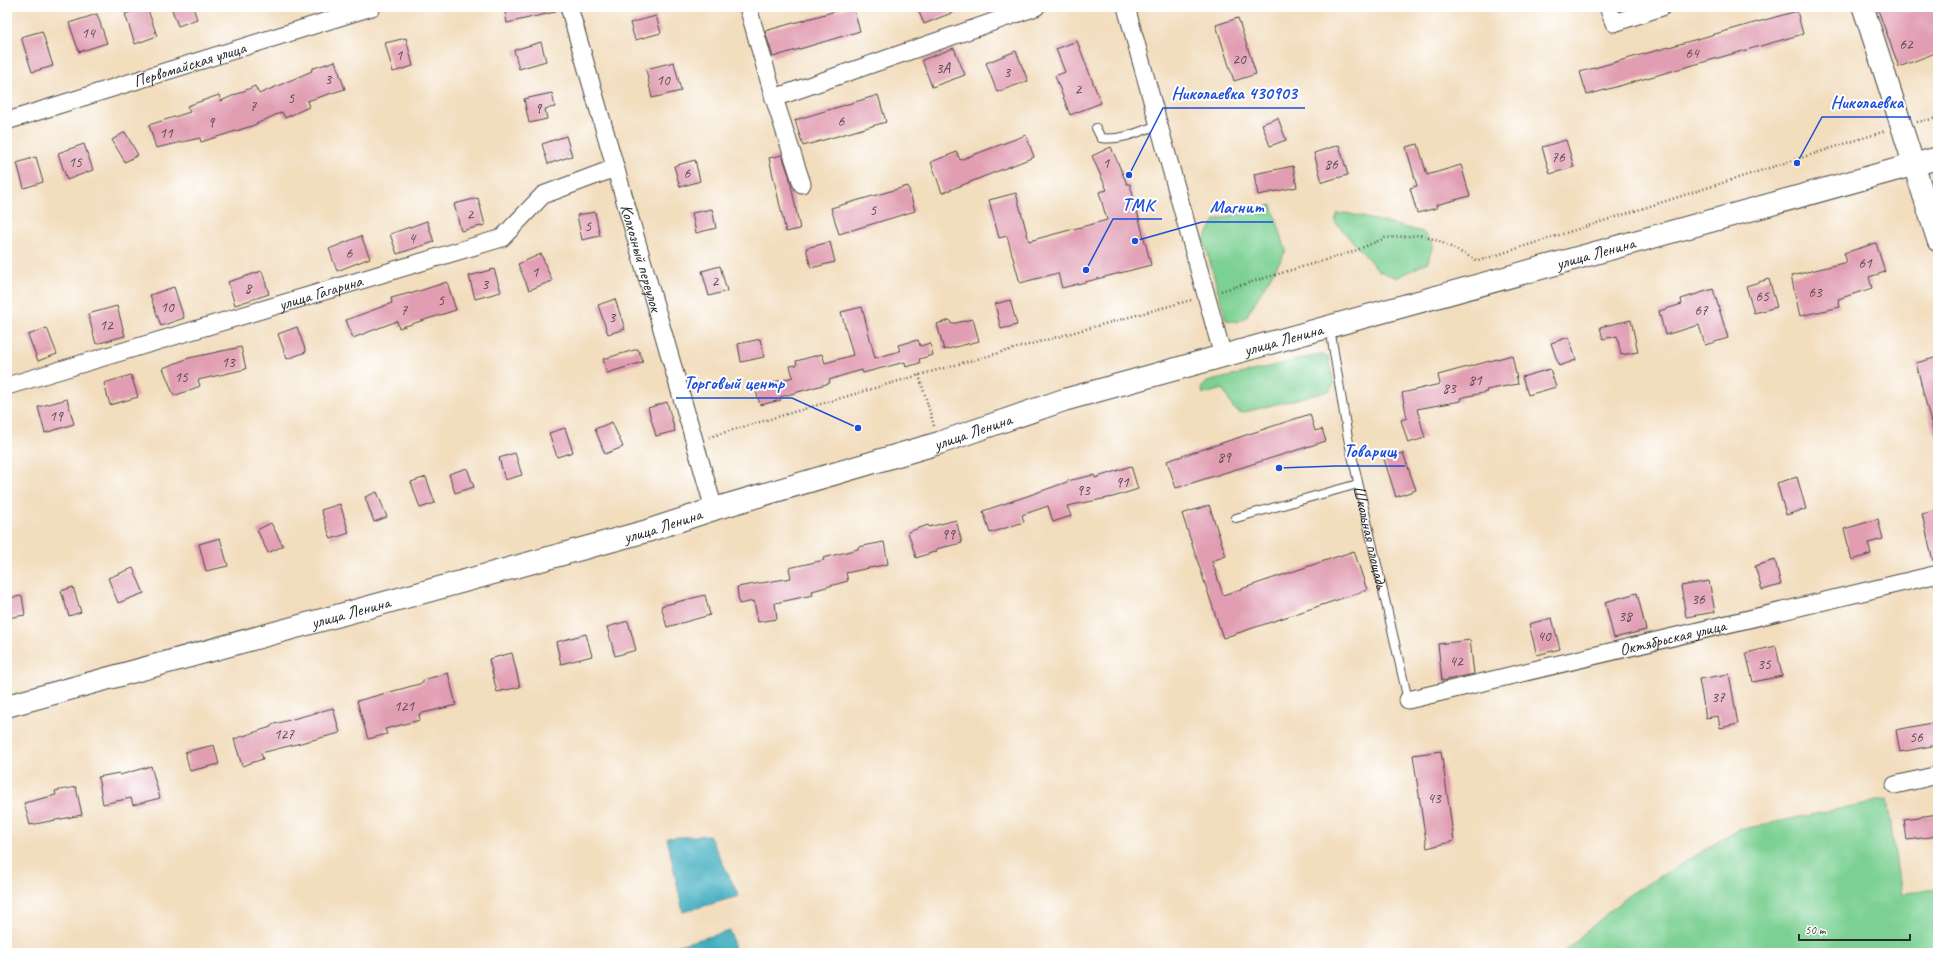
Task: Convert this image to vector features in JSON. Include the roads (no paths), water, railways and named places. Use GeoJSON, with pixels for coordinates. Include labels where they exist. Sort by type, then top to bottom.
{"type":"FeatureCollection","features":[{"type":"Feature","properties":{"kind":"main road","name":"улица Ленина"},"geometry":{"type":"LineString","coordinates":[[7,706],[647,531],[714,509],[939,443],[1064,400],[1329,325],[1938,158]]}},
{"type":"Feature","properties":{"kind":"street","name":"Первомайская улица"},"geometry":{"type":"LineString","coordinates":[[7,121],[372,7]]}},
{"type":"Feature","properties":{"kind":"street","name":"Колхозный переулок"},"geometry":{"type":"LineString","coordinates":[[569,7],[714,509]]}},
{"type":"Feature","properties":{"kind":"street"},"geometry":{"type":"LineString","coordinates":[[748,7],[774,98],[802,184]]}},
{"type":"Feature","properties":{"kind":"street"},"geometry":{"type":"LineString","coordinates":[[774,98],[1036,7]]}},
{"type":"Feature","properties":{"kind":"street"},"geometry":{"type":"LineString","coordinates":[[1126,7],[1223,356]]}},
{"type":"Feature","properties":{"kind":"street"},"geometry":{"type":"LineString","coordinates":[[1608,7],[1614,23],[1662,7]]}},
{"type":"Feature","properties":{"kind":"street"},"geometry":{"type":"LineString","coordinates":[[1863,7],[1903,126],[1913,165],[1938,241]]}},
{"type":"Feature","properties":{"kind":"street","name":"улица Гагарина"},"geometry":{"type":"LineString","coordinates":[[7,386],[502,238],[543,195],[615,168]]}},
{"type":"Feature","properties":{"kind":"street","name":"Октябрьская улица"},"geometry":{"type":"LineString","coordinates":[[1408,700],[1938,574]]}},
{"type":"Feature","properties":{"kind":"street"},"geometry":{"type":"LineString","coordinates":[[1895,785],[1938,776]]}},
{"type":"Feature","properties":{"kind":"lane"},"geometry":{"type":"LineString","coordinates":[[1096,128],[1101,138],[1108,139],[1128,135],[1158,125]]}},
{"type":"Feature","properties":{"kind":"lane","name":"Школьная площадь"},"geometry":{"type":"LineString","coordinates":[[1329,325],[1348,438],[1408,700]]}},
{"type":"Feature","properties":{"kind":"lane"},"geometry":{"type":"LineString","coordinates":[[1236,518],[1358,484]]}},
{"type":"Feature","properties":{"kind":"water"},"geometry":{"type":"Polygon","coordinates":[[[709,835],[739,896],[683,912],[667,838],[709,835]]]}},
{"type":"Feature","properties":{"kind":"water"},"geometry":{"type":"Polygon","coordinates":[[[730,931],[736,953],[648,953],[730,931]]]}},
{"type":"Feature","properties":{"kind":"place","name":"Николаевка"},"geometry":{"type":"Point","coordinates":[1797,163]}},
{"type":"Feature","properties":{"kind":"place","name":"Николаевка 430903"},"geometry":{"type":"Point","coordinates":[1129,175]}},
{"type":"Feature","properties":{"kind":"place","name":"Магнит"},"geometry":{"type":"Point","coordinates":[1135,241]}},
{"type":"Feature","properties":{"kind":"place","name":"ТМК"},"geometry":{"type":"Point","coordinates":[1086,270]}},
{"type":"Feature","properties":{"kind":"place","name":"Торговый центр"},"geometry":{"type":"Point","coordinates":[858,428]}},
{"type":"Feature","properties":{"kind":"place","name":"Товарищ"},"geometry":{"type":"Point","coordinates":[1279,468]}}]}
